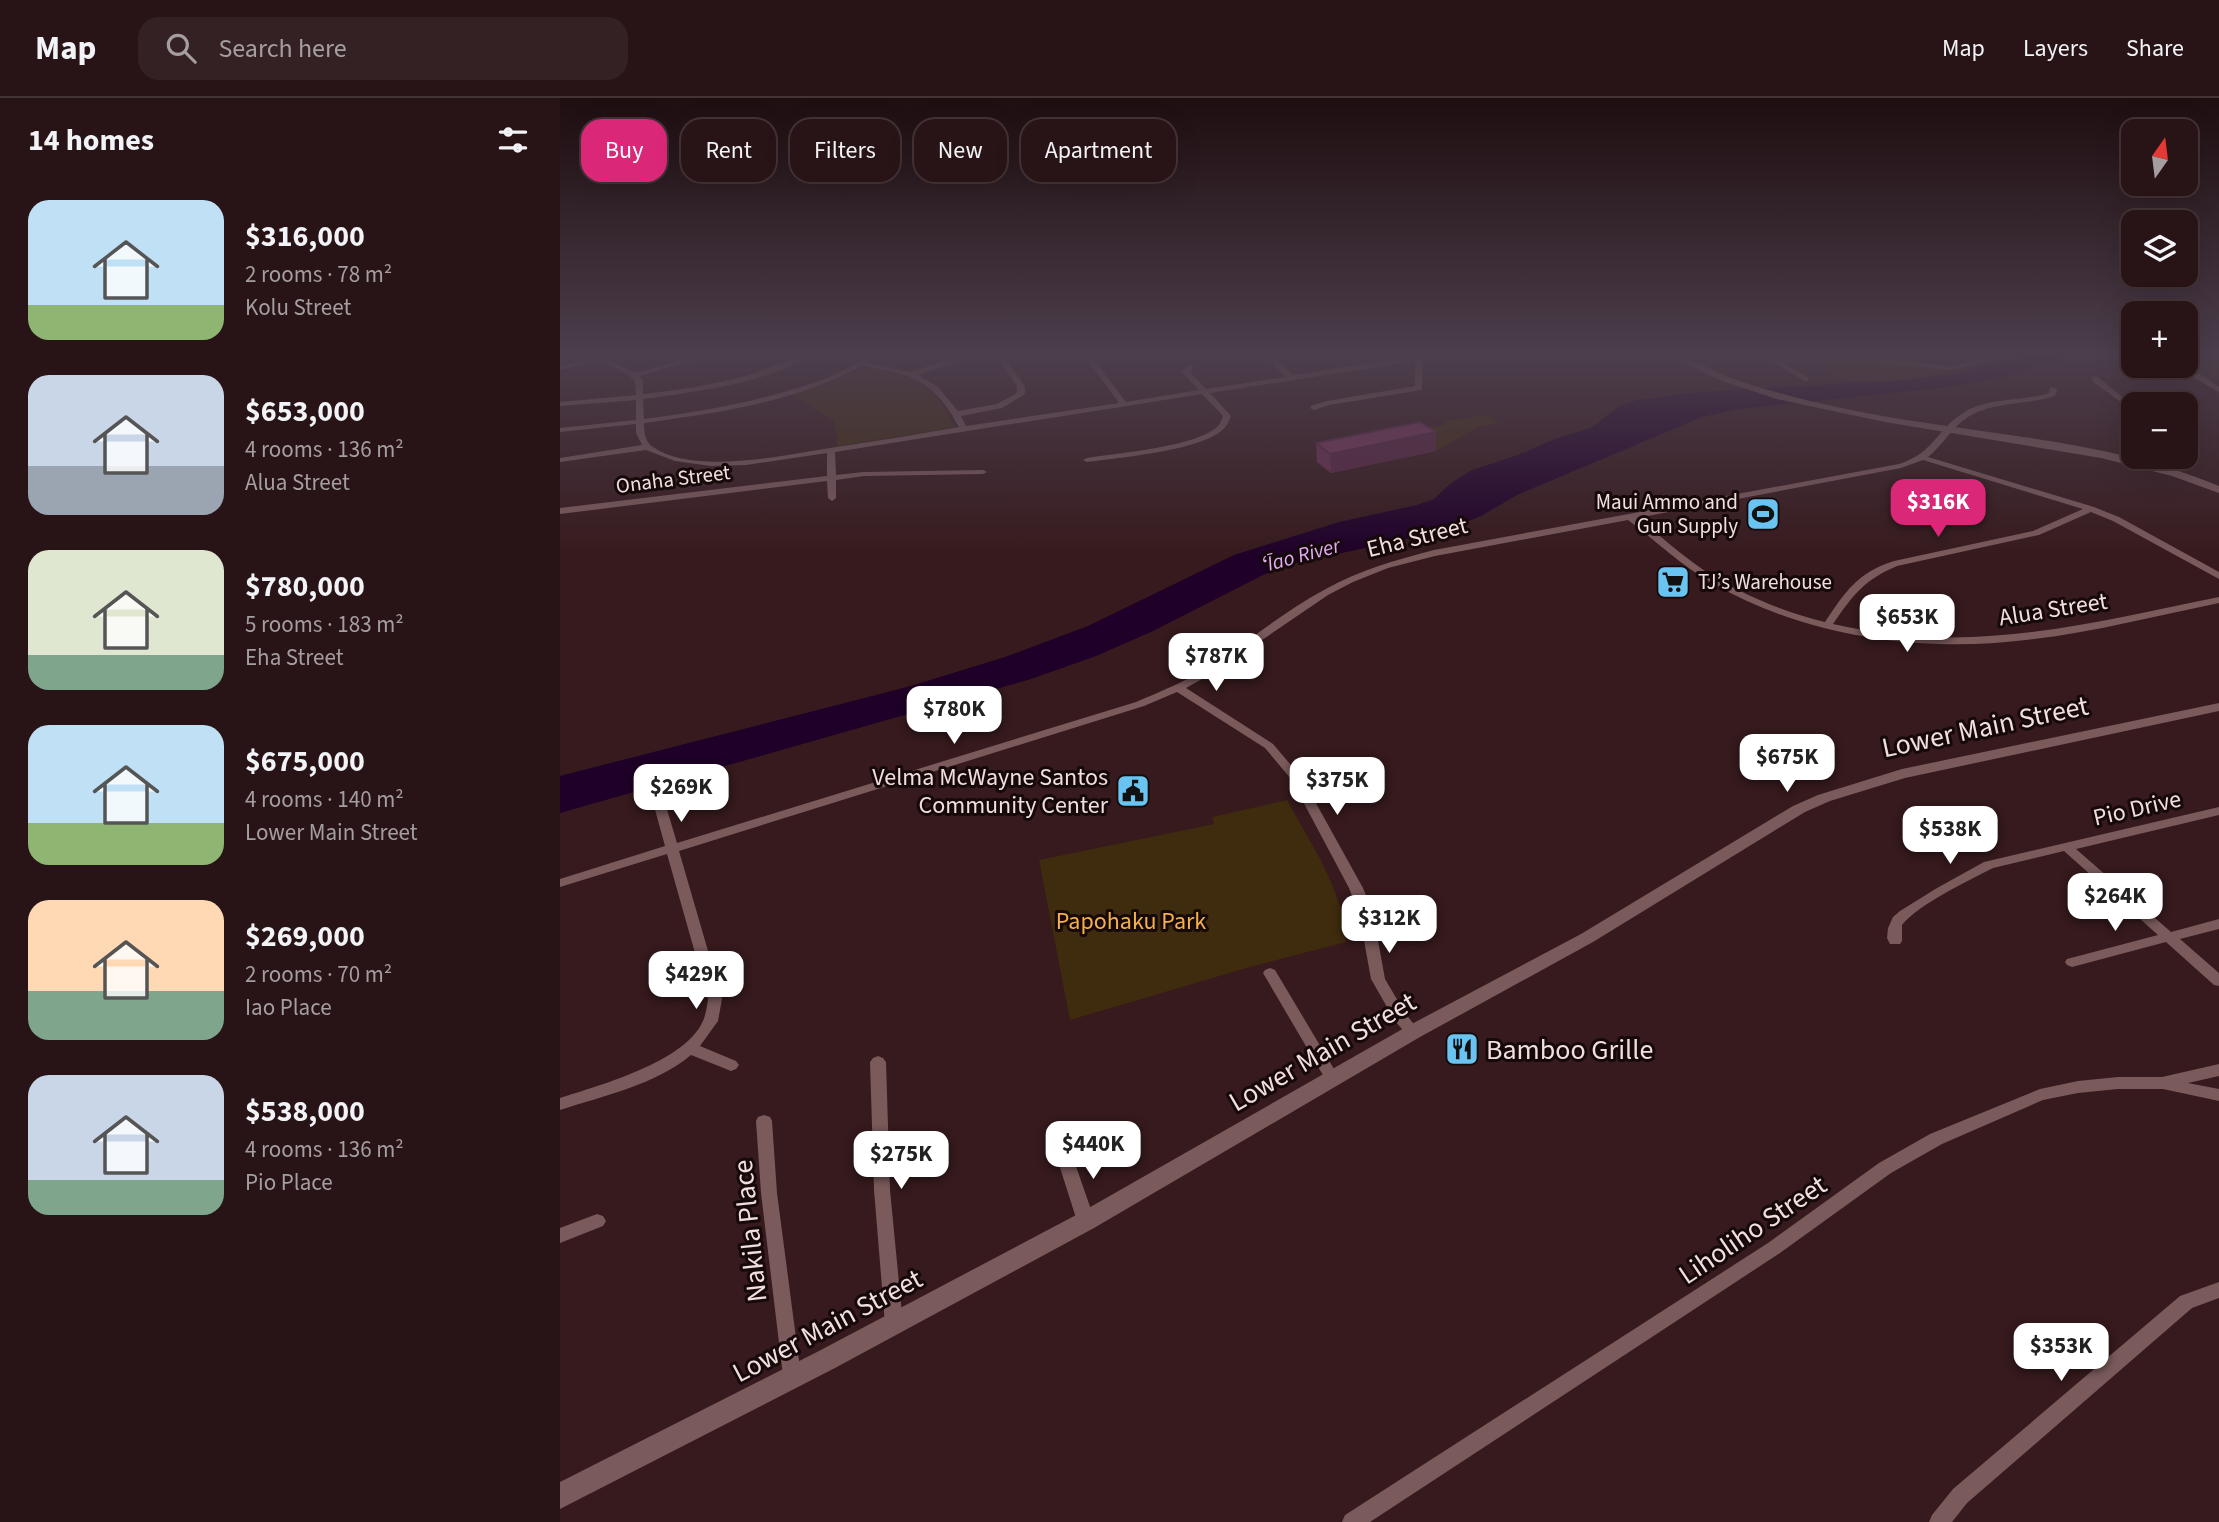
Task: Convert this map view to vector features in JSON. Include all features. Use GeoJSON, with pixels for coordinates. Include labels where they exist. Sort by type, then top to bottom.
{"type":"FeatureCollection","features":[{"type":"Feature","properties":{"kind":"street"},"geometry":{"type":"LineString","coordinates":[[560,430],[613,423]]}},
{"type":"Feature","properties":{"kind":"street"},"geometry":{"type":"LineString","coordinates":[[641,423],[640,438],[648,447],[680,459],[719,463],[756,461],[999,423]]}},
{"type":"Feature","properties":{"kind":"street"},"geometry":{"type":"LineString","coordinates":[[961,423],[964,429]]}},
{"type":"Feature","properties":{"kind":"street"},"geometry":{"type":"LineString","coordinates":[[1087,460],[1189,443],[1218,432],[1226,423]]}},
{"type":"Feature","properties":{"kind":"street"},"geometry":{"type":"LineString","coordinates":[[1918,423],[2097,454],[2157,468],[2219,490]]}},
{"type":"Feature","properties":{"kind":"street"},"geometry":{"type":"LineString","coordinates":[[1924,458],[1934,451],[1947,429],[1955,423]]}},
{"type":"Feature","properties":{"kind":"street"},"geometry":{"type":"LineString","coordinates":[[560,460],[648,447]]}},
{"type":"Feature","properties":{"kind":"street"},"geometry":{"type":"LineString","coordinates":[[831,450],[832,498]]}},
{"type":"Feature","properties":{"kind":"street"},"geometry":{"type":"LineString","coordinates":[[1924,458],[2091,509],[2137,529],[2219,576]]}},
{"type":"Feature","properties":{"kind":"street","name":"Eha Street"},"geometry":{"type":"LineString","coordinates":[[560,883],[1140,704],[1178,688],[1214,668],[1325,593],[1369,571],[1434,553],[1889,469],[1924,458]]}},
{"type":"Feature","properties":{"kind":"street","name":"Onaha Street"},"geometry":{"type":"LineString","coordinates":[[560,510],[831,477],[901,471],[984,472]]}},
{"type":"Feature","properties":{"kind":"street"},"geometry":{"type":"LineString","coordinates":[[1828,624],[1850,590],[1875,571],[1894,564],[2036,533],[2091,509]]}},
{"type":"Feature","properties":{"kind":"street","name":"Alua Street"},"geometry":{"type":"LineString","coordinates":[[1630,517],[1715,581],[1770,607],[1828,624],[1899,637],[2000,640],[2219,600]]}},
{"type":"Feature","properties":{"kind":"street"},"geometry":{"type":"LineString","coordinates":[[1178,688],[1269,746],[1296,778],[1356,888],[1366,913],[1378,979],[1400,1017],[1413,1032]]}},
{"type":"Feature","properties":{"kind":"street","name":"Lower Main Street"},"geometry":{"type":"LineString","coordinates":[[560,1496],[894,1324],[1086,1221],[1413,1032],[1587,938],[1770,824],[1824,798],[1902,774],[2219,708]]}},
{"type":"Feature","properties":{"kind":"street"},"geometry":{"type":"LineString","coordinates":[[560,1104],[653,1071],[689,1048],[710,1023],[715,1011],[715,999],[660,806]]}},
{"type":"Feature","properties":{"kind":"street","name":"Pio Drive"},"geometry":{"type":"LineString","coordinates":[[1895,941],[1894,930],[1902,916],[1971,873],[2009,859],[2219,811]]}},
{"type":"Feature","properties":{"kind":"street"},"geometry":{"type":"LineString","coordinates":[[2065,846],[2219,981]]}},
{"type":"Feature","properties":{"kind":"street"},"geometry":{"type":"LineString","coordinates":[[2072,962],[2219,924]]}},
{"type":"Feature","properties":{"kind":"street"},"geometry":{"type":"LineString","coordinates":[[1270,973],[1332,1078]]}},
{"type":"Feature","properties":{"kind":"street"},"geometry":{"type":"LineString","coordinates":[[689,1048],[731,1065]]}},
{"type":"Feature","properties":{"kind":"street"},"geometry":{"type":"LineString","coordinates":[[878,1062],[882,1190],[894,1324]]}},
{"type":"Feature","properties":{"kind":"street","name":"Liholiho Street"},"geometry":{"type":"LineString","coordinates":[[1352,1522],[1774,1248],[1885,1168],[1936,1139],[1972,1121],[2040,1095],[2078,1087],[2162,1083],[2218,1072]]}},
{"type":"Feature","properties":{"kind":"street"},"geometry":{"type":"LineString","coordinates":[[2162,1083],[2219,1095]]}},
{"type":"Feature","properties":{"kind":"street","name":"Nakila Place"},"geometry":{"type":"LineString","coordinates":[[764,1121],[769,1193],[792,1376]]}},
{"type":"Feature","properties":{"kind":"street"},"geometry":{"type":"LineString","coordinates":[[1063,1152],[1086,1221]]}},
{"type":"Feature","properties":{"kind":"street"},"geometry":{"type":"LineString","coordinates":[[560,1236],[597,1221]]}},
{"type":"Feature","properties":{"kind":"street"},"geometry":{"type":"LineString","coordinates":[[1939,1522],[1960,1496],[2186,1302],[2219,1290]]}},
{"type":"Feature","properties":{"kind":"green space"},"geometry":{"type":"Polygon","coordinates":[[[834,423],[953,423],[955,427],[838,446],[834,423]]]}},
{"type":"Feature","properties":{"kind":"green space"},"geometry":{"type":"Polygon","coordinates":[[[1497,423],[1478,427],[1436,451],[1331,473],[1315,460],[1363,449],[1425,428],[1497,423]]]}},
{"type":"Feature","properties":{"kind":"green space","name":"Papohaku Park"},"geometry":{"type":"Polygon","coordinates":[[[1287,800],[1333,886],[1344,923],[1346,942],[1070,1020],[1039,860],[1214,824],[1212,817],[1287,800]]]}},
{"type":"Feature","properties":{"kind":"water","name":"ʻĪao River"},"geometry":{"type":"Polygon","coordinates":[[[1597,423],[1687,423],[1517,495],[1481,516],[1444,531],[1291,564],[1265,574],[1153,631],[1096,656],[1031,679],[560,813],[560,776],[911,686],[1005,657],[1088,626],[1234,555],[1339,522],[1434,499],[1451,483],[1472,470],[1597,423]]]}},
{"type":"Feature","properties":{"kind":"building"},"geometry":{"type":"Polygon","coordinates":[[[1413,423],[1422,423],[1436,432],[1330,454],[1316,443],[1413,423]]]}},
{"type":"Feature","properties":{"kind":"place","name":"Maui Ammo and Gun Supply"},"geometry":{"type":"Point","coordinates":[1763,514]}},
{"type":"Feature","properties":{"kind":"place","name":"TJ’s Warehouse"},"geometry":{"type":"Point","coordinates":[1673,582]}},
{"type":"Feature","properties":{"kind":"place","name":"Velma McWayne Santos Community Center"},"geometry":{"type":"Point","coordinates":[1133,791]}},
{"type":"Feature","properties":{"kind":"place","name":"Bamboo Grille"},"geometry":{"type":"Point","coordinates":[1462,1049]}}]}
